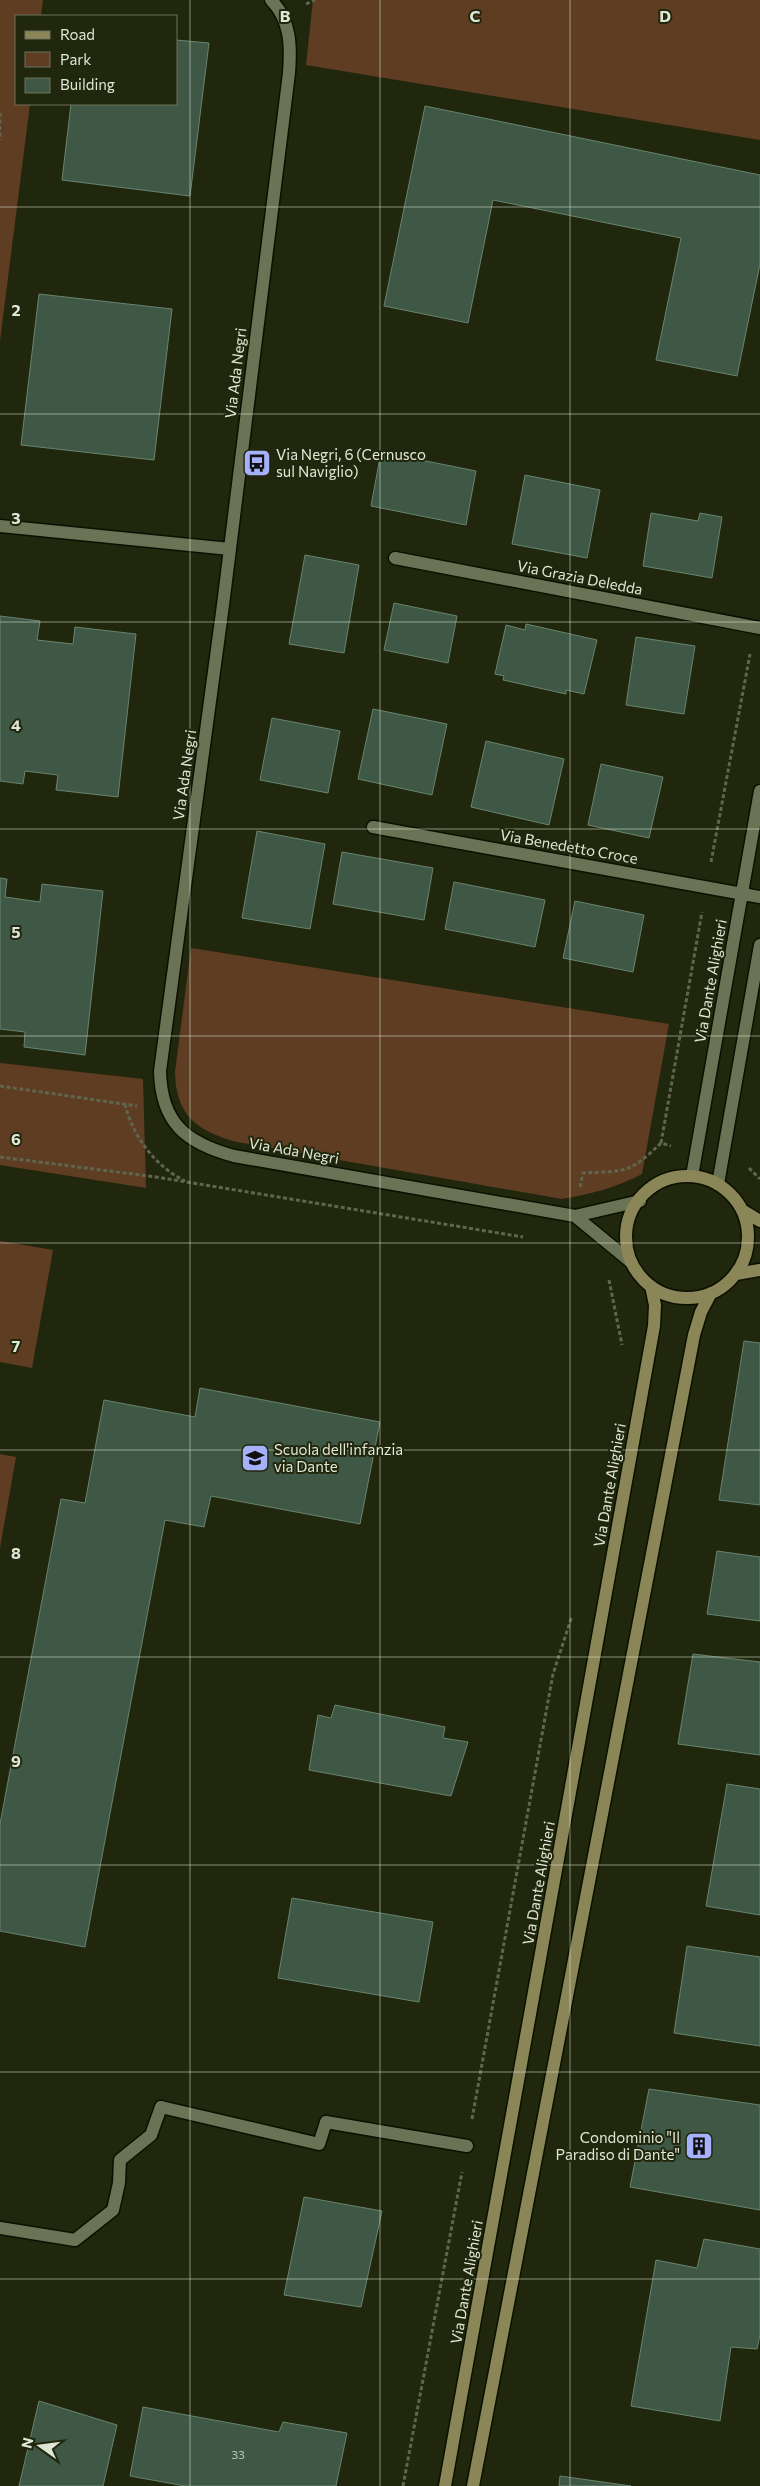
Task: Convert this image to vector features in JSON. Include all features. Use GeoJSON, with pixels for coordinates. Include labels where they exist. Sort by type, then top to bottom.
{"type":"FeatureCollection","features":[{"type":"Feature","properties":{"kind":"street","name":"Via Ada Negri"},"geometry":{"type":"LineString","coordinates":[[271,0],[283,16],[289,37],[289,73],[230,549],[160,1071],[163,1099],[180,1130],[188,1138],[210,1150],[234,1156],[575,1216],[640,1201]]}},
{"type":"Feature","properties":{"kind":"street"},"geometry":{"type":"LineString","coordinates":[[0,526],[230,549]]}},
{"type":"Feature","properties":{"kind":"street","name":"Via Grazia Deledda"},"geometry":{"type":"LineString","coordinates":[[395,558],[760,628]]}},
{"type":"Feature","properties":{"kind":"street","name":"Via Dante Alighieri"},"geometry":{"type":"LineString","coordinates":[[692,1176],[760,791]]}},
{"type":"Feature","properties":{"kind":"street","name":"Via Benedetto Croce"},"geometry":{"type":"LineString","coordinates":[[373,827],[760,897]]}},
{"type":"Feature","properties":{"kind":"street"},"geometry":{"type":"LineString","coordinates":[[718,1184],[760,945]]}},
{"type":"Feature","properties":{"kind":"street"},"geometry":{"type":"LineString","coordinates":[[692,1176],[718,1184],[729,1193],[742,1210],[747,1227],[747,1248],[736,1274],[720,1289],[701,1297],[679,1298],[659,1292],[642,1280],[630,1262],[626,1227],[633,1207],[652,1187],[672,1178],[692,1176]]}},
{"type":"Feature","properties":{"kind":"street"},"geometry":{"type":"LineString","coordinates":[[742,1210],[760,1221]]}},
{"type":"Feature","properties":{"kind":"street","name":"Via Ada Negri"},"geometry":{"type":"LineString","coordinates":[[575,1216],[630,1262]]}},
{"type":"Feature","properties":{"kind":"street"},"geometry":{"type":"LineString","coordinates":[[736,1274],[760,1270]]}},
{"type":"Feature","properties":{"kind":"street","name":"Via Dante Alighieri"},"geometry":{"type":"LineString","coordinates":[[445,2486],[654,1326],[655,1305],[651,1286]]}},
{"type":"Feature","properties":{"kind":"street"},"geometry":{"type":"LineString","coordinates":[[473,2486],[694,1335],[701,1312],[711,1293]]}},
{"type":"Feature","properties":{"kind":"street"},"geometry":{"type":"LineString","coordinates":[[0,2228],[75,2240],[113,2210],[119,2183],[120,2160],[151,2135],[161,2107],[318,2144],[326,2122],[467,2146]]}},
{"type":"Feature","properties":{"kind":"path"},"geometry":{"type":"LineString","coordinates":[[0,114],[0,140]]}},
{"type":"Feature","properties":{"kind":"path"},"geometry":{"type":"LineString","coordinates":[[0,1086],[168,1111]]}},
{"type":"Feature","properties":{"kind":"path"},"geometry":{"type":"LineString","coordinates":[[125,1104],[136,1134],[151,1155],[164,1167],[191,1183]]}},
{"type":"Feature","properties":{"kind":"path"},"geometry":{"type":"LineString","coordinates":[[0,1157],[191,1183],[531,1238]]}},
{"type":"Feature","properties":{"kind":"path"},"geometry":{"type":"LineString","coordinates":[[608,1275],[623,1354]]}},
{"type":"Feature","properties":{"kind":"path"},"geometry":{"type":"LineString","coordinates":[[403,2486],[553,1674],[574,1611]]}},
{"type":"Feature","properties":{"kind":"green space"},"geometry":{"type":"Polygon","coordinates":[[[0,0],[43,0],[41,15],[15,15],[15,105],[30,105],[0,341],[0,0]]]}},
{"type":"Feature","properties":{"kind":"green space"},"geometry":{"type":"Polygon","coordinates":[[[313,0],[760,0],[760,140],[306,65],[313,0]]]}},
{"type":"Feature","properties":{"kind":"green space"},"geometry":{"type":"Polygon","coordinates":[[[191,948],[669,1024],[642,1174],[603,1190],[562,1199],[237,1142],[211,1133],[191,1119],[179,1100],[176,1087],[175,1072],[191,948]]]}},
{"type":"Feature","properties":{"kind":"green space"},"geometry":{"type":"Polygon","coordinates":[[[0,1063],[143,1079],[146,1188],[0,1165],[0,1063]]]}},
{"type":"Feature","properties":{"kind":"green space"},"geometry":{"type":"Polygon","coordinates":[[[0,1241],[53,1250],[32,1368],[0,1362],[0,1241]]]}},
{"type":"Feature","properties":{"kind":"green space"},"geometry":{"type":"Polygon","coordinates":[[[0,1454],[16,1457],[0,1548],[0,1454]]]}},
{"type":"Feature","properties":{"kind":"building"},"geometry":{"type":"Polygon","coordinates":[[[178,40],[209,43],[190,196],[62,180],[71,105],[178,105],[178,40]]]}},
{"type":"Feature","properties":{"kind":"building"},"geometry":{"type":"Polygon","coordinates":[[[425,106],[760,175],[760,264],[737,376],[656,360],[681,238],[493,200],[468,323],[384,306],[425,106]]]}},
{"type":"Feature","properties":{"kind":"building"},"geometry":{"type":"Polygon","coordinates":[[[39,294],[172,309],[154,460],[21,445],[39,294]]]}},
{"type":"Feature","properties":{"kind":"building"},"geometry":{"type":"Polygon","coordinates":[[[381,452],[476,471],[466,525],[371,506],[381,452]]]}},
{"type":"Feature","properties":{"kind":"building"},"geometry":{"type":"Polygon","coordinates":[[[525,475],[600,490],[587,558],[512,544],[525,475]]]}},
{"type":"Feature","properties":{"kind":"building"},"geometry":{"type":"Polygon","coordinates":[[[651,513],[698,521],[700,513],[722,517],[712,578],[643,566],[651,513]]]}},
{"type":"Feature","properties":{"kind":"building"},"geometry":{"type":"Polygon","coordinates":[[[305,555],[359,565],[344,653],[289,644],[305,555]]]}},
{"type":"Feature","properties":{"kind":"building"},"geometry":{"type":"Polygon","coordinates":[[[394,603],[457,616],[448,663],[384,650],[394,603]]]}},
{"type":"Feature","properties":{"kind":"building"},"geometry":{"type":"Polygon","coordinates":[[[0,616],[40,621],[37,640],[73,644],[75,627],[136,634],[118,797],[56,790],[58,775],[25,771],[23,784],[0,781],[0,616]]]}},
{"type":"Feature","properties":{"kind":"building"},"geometry":{"type":"Polygon","coordinates":[[[526,624],[597,640],[584,694],[566,690],[566,694],[503,680],[504,676],[495,674],[506,625],[525,630],[526,624]]]}},
{"type":"Feature","properties":{"kind":"building"},"geometry":{"type":"Polygon","coordinates":[[[636,637],[695,646],[684,714],[626,705],[636,637]]]}},
{"type":"Feature","properties":{"kind":"building"},"geometry":{"type":"Polygon","coordinates":[[[373,709],[447,724],[432,795],[358,779],[373,709]]]}},
{"type":"Feature","properties":{"kind":"building"},"geometry":{"type":"Polygon","coordinates":[[[272,718],[340,731],[328,793],[260,780],[272,718]]]}},
{"type":"Feature","properties":{"kind":"building"},"geometry":{"type":"Polygon","coordinates":[[[486,741],[564,759],[549,825],[471,807],[486,741]]]}},
{"type":"Feature","properties":{"kind":"building"},"geometry":{"type":"Polygon","coordinates":[[[601,764],[663,777],[649,838],[588,825],[601,764]]]}},
{"type":"Feature","properties":{"kind":"building"},"geometry":{"type":"Polygon","coordinates":[[[257,831],[325,844],[310,929],[242,918],[257,831]]]}},
{"type":"Feature","properties":{"kind":"building"},"geometry":{"type":"Polygon","coordinates":[[[342,852],[433,868],[424,920],[333,904],[342,852]]]}},
{"type":"Feature","properties":{"kind":"building"},"geometry":{"type":"Polygon","coordinates":[[[0,878],[7,879],[5,897],[40,902],[42,884],[103,891],[85,1055],[24,1047],[25,1032],[0,1029],[0,878]]]}},
{"type":"Feature","properties":{"kind":"building"},"geometry":{"type":"Polygon","coordinates":[[[454,882],[545,900],[535,947],[445,929],[454,882]]]}},
{"type":"Feature","properties":{"kind":"building"},"geometry":{"type":"Polygon","coordinates":[[[575,901],[644,915],[633,972],[563,958],[575,901]]]}},
{"type":"Feature","properties":{"kind":"building"},"geometry":{"type":"Polygon","coordinates":[[[744,1341],[760,1343],[760,1505],[719,1500],[744,1341]]]}},
{"type":"Feature","properties":{"kind":"building"},"geometry":{"type":"Polygon","coordinates":[[[200,1388],[380,1422],[360,1524],[211,1496],[204,1527],[165,1520],[85,1947],[0,1931],[0,1824],[61,1499],[85,1503],[104,1400],[195,1417],[200,1388]]]}},
{"type":"Feature","properties":{"kind":"building"},"geometry":{"type":"Polygon","coordinates":[[[717,1551],[760,1557],[760,1621],[707,1614],[717,1551]]]}},
{"type":"Feature","properties":{"kind":"building"},"geometry":{"type":"Polygon","coordinates":[[[693,1654],[760,1662],[760,1755],[678,1744],[693,1654]]]}},
{"type":"Feature","properties":{"kind":"building"},"geometry":{"type":"Polygon","coordinates":[[[335,1705],[445,1727],[443,1738],[468,1742],[451,1796],[309,1770],[318,1715],[331,1718],[335,1705]]]}},
{"type":"Feature","properties":{"kind":"building"},"geometry":{"type":"Polygon","coordinates":[[[727,1784],[760,1789],[760,1915],[706,1906],[727,1784]]]}},
{"type":"Feature","properties":{"kind":"building"},"geometry":{"type":"Polygon","coordinates":[[[292,1898],[433,1922],[419,2002],[278,1978],[292,1898]]]}},
{"type":"Feature","properties":{"kind":"building"},"geometry":{"type":"Polygon","coordinates":[[[687,1946],[760,1957],[760,2046],[674,2033],[687,1946]]]}},
{"type":"Feature","properties":{"kind":"building","name":"Condominio \"Il Paradiso di Dante\""},"geometry":{"type":"Polygon","coordinates":[[[649,2089],[760,2105],[760,2210],[630,2187],[649,2089]]]}},
{"type":"Feature","properties":{"kind":"building"},"geometry":{"type":"Polygon","coordinates":[[[304,2197],[382,2211],[361,2307],[284,2295],[304,2197]]]}},
{"type":"Feature","properties":{"kind":"building"},"geometry":{"type":"Polygon","coordinates":[[[704,2239],[760,2249],[760,2335],[757,2349],[731,2347],[720,2421],[631,2406],[656,2260],[697,2268],[704,2239]]]}},
{"type":"Feature","properties":{"kind":"building"},"geometry":{"type":"Polygon","coordinates":[[[39,2401],[117,2425],[103,2486],[19,2486],[39,2401]]]}},
{"type":"Feature","properties":{"kind":"building"},"geometry":{"type":"Polygon","coordinates":[[[143,2407],[279,2432],[283,2422],[347,2433],[336,2486],[185,2486],[130,2476],[143,2407]]]}},
{"type":"Feature","properties":{"kind":"building"},"geometry":{"type":"Polygon","coordinates":[[[560,2476],[631,2486],[559,2486],[560,2476]]]}},
{"type":"Feature","properties":{"kind":"place","name":"Via Negri, 6 (Cernusco sul Naviglio)"},"geometry":{"type":"Point","coordinates":[257,463]}},
{"type":"Feature","properties":{"kind":"place","name":"Scuola dell'infanzia via Dante"},"geometry":{"type":"Point","coordinates":[255,1458]}},
{"type":"Feature","properties":{"kind":"place","name":"Condominio \"Il Paradiso di Dante\""},"geometry":{"type":"Point","coordinates":[699,2146]}}]}
